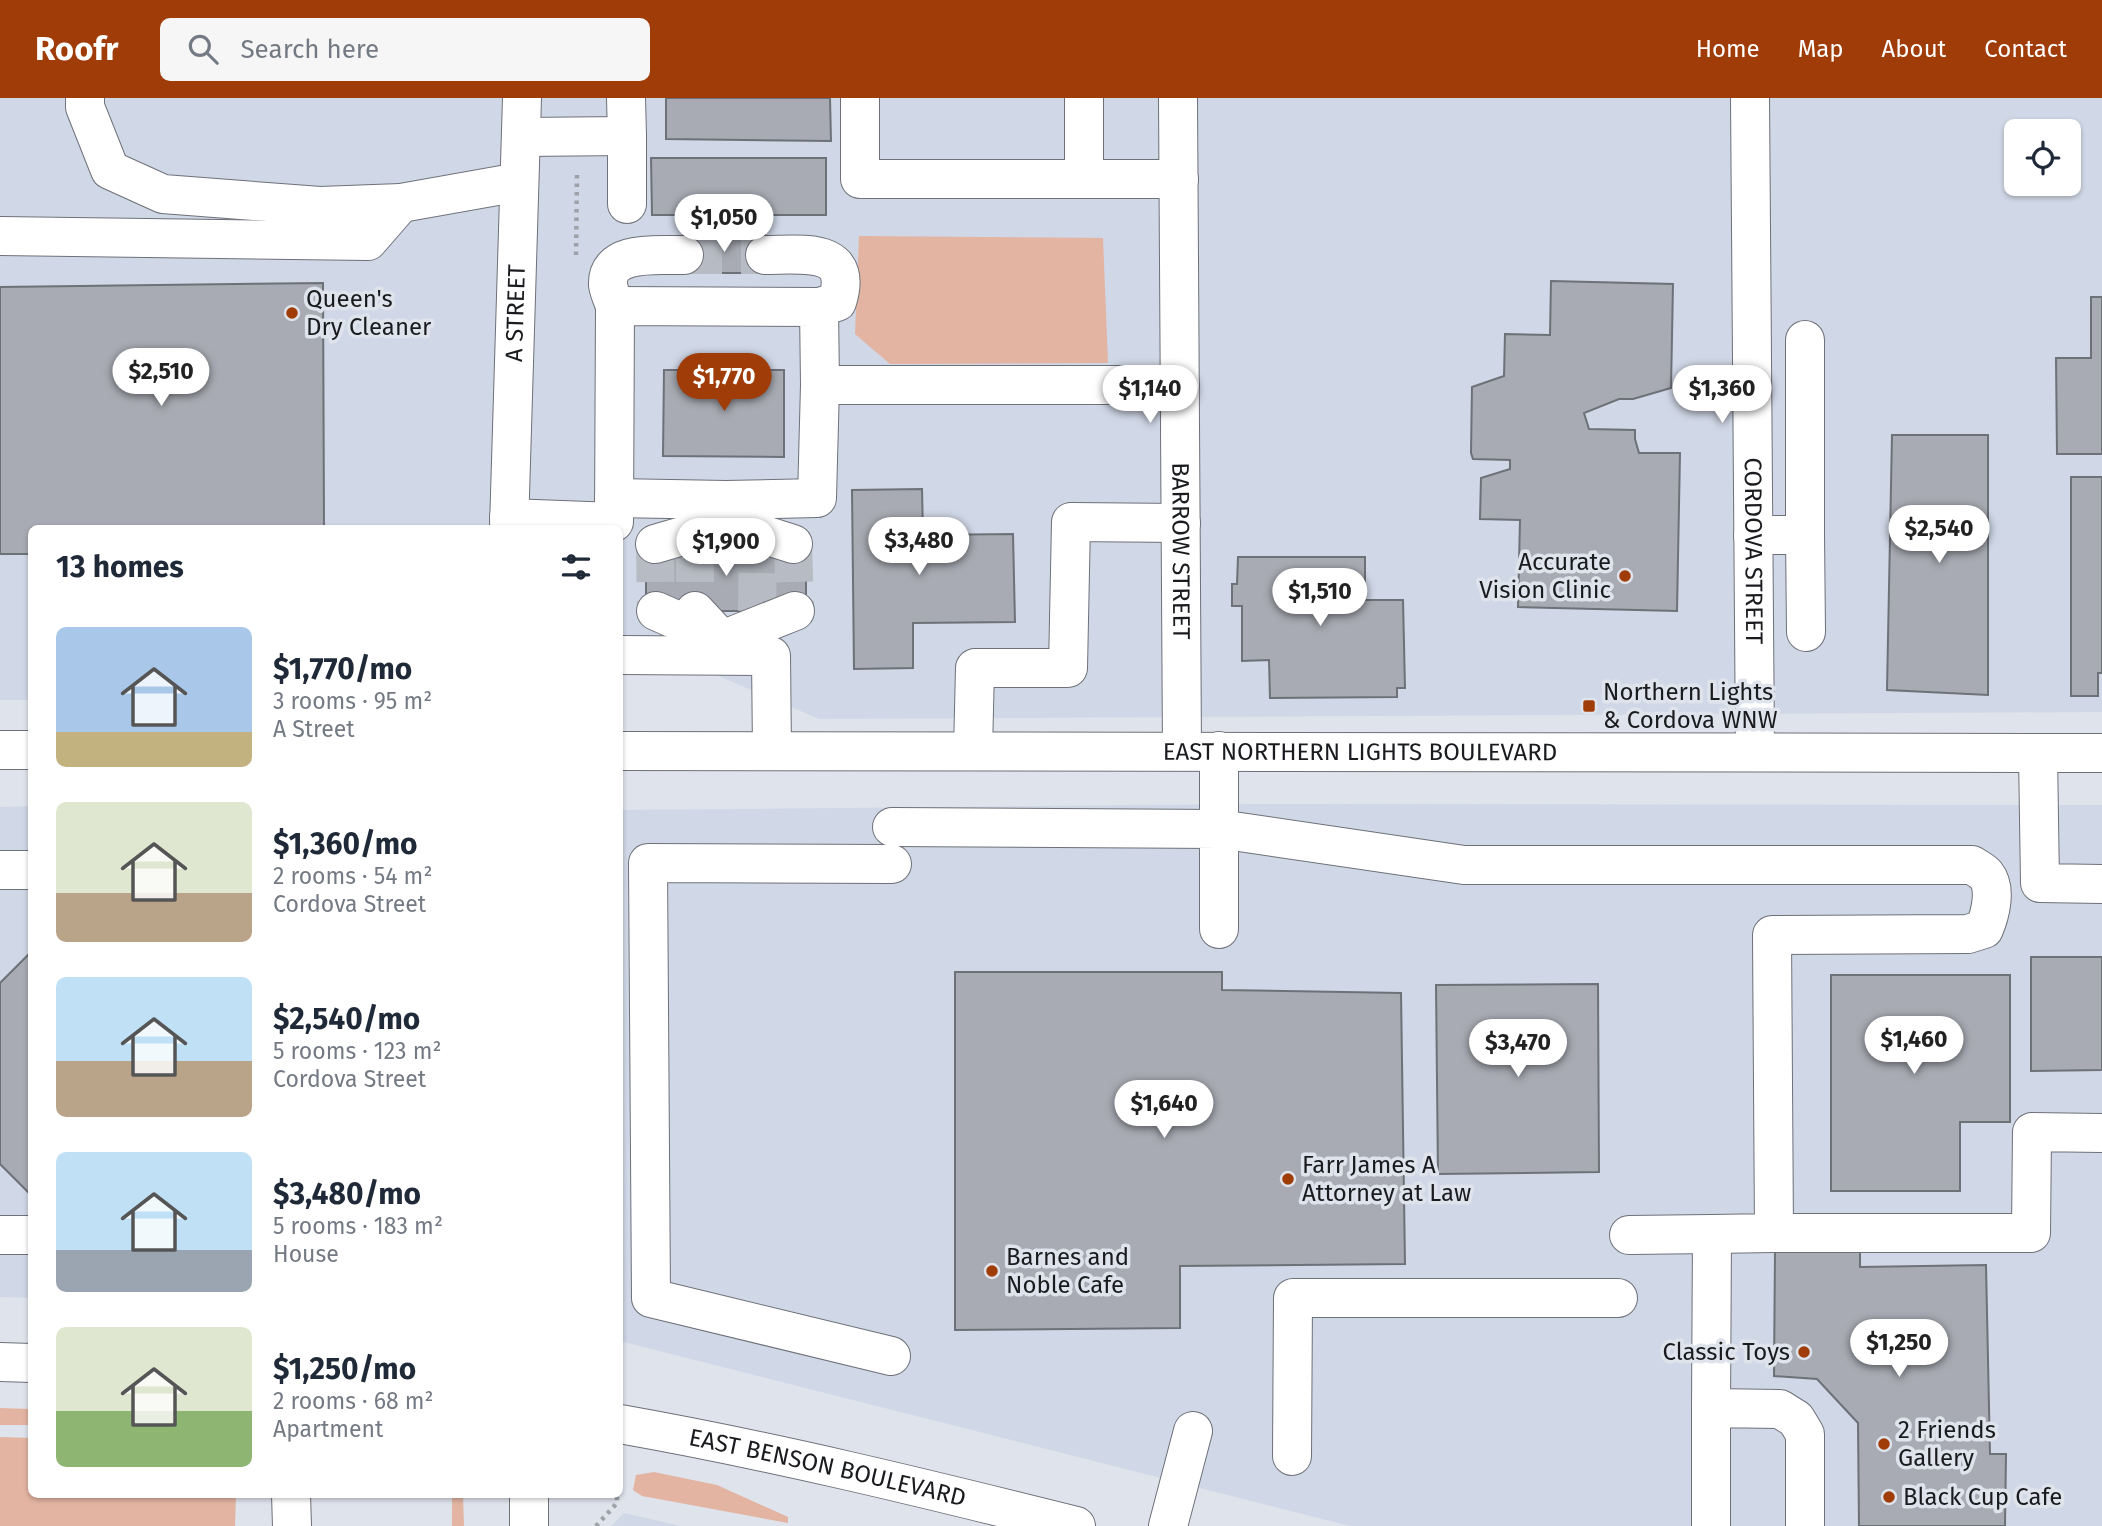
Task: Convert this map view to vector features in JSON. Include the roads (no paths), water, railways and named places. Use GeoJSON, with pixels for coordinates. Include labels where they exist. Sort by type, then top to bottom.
{"type":"FeatureCollection","features":[{"type":"Feature","properties":{"kind":"main road"},"geometry":{"type":"LineString","coordinates":[[85,98],[85,107],[110,170],[163,194],[320,206],[401,203],[519,182]]}},
{"type":"Feature","properties":{"kind":"main road","name":"A STREET"},"geometry":{"type":"LineString","coordinates":[[509,523],[522,98]]}},
{"type":"Feature","properties":{"kind":"main road"},"geometry":{"type":"LineString","coordinates":[[626,98],[627,204]]}},
{"type":"Feature","properties":{"kind":"main road"},"geometry":{"type":"LineString","coordinates":[[860,98],[860,179],[1179,179]]}},
{"type":"Feature","properties":{"kind":"main road"},"geometry":{"type":"LineString","coordinates":[[1084,98],[1084,179]]}},
{"type":"Feature","properties":{"kind":"main road","name":"BARROW STREET"},"geometry":{"type":"LineString","coordinates":[[1178,98],[1182,751]]}},
{"type":"Feature","properties":{"kind":"main road","name":"CORDOVA STREET"},"geometry":{"type":"LineString","coordinates":[[1749,98],[1755,752]]}},
{"type":"Feature","properties":{"kind":"main road"},"geometry":{"type":"LineString","coordinates":[[521,137],[626,136]]}},
{"type":"Feature","properties":{"kind":"main road"},"geometry":{"type":"LineString","coordinates":[[0,236],[368,241],[401,203]]}},
{"type":"Feature","properties":{"kind":"main road"},"geometry":{"type":"LineString","coordinates":[[614,516],[615,306],[608,285],[612,268],[621,259],[684,255]]}},
{"type":"Feature","properties":{"kind":"main road"},"geometry":{"type":"LineString","coordinates":[[615,306],[819,307],[836,302],[843,283],[837,267],[823,257],[765,255]]}},
{"type":"Feature","properties":{"kind":"main road"},"geometry":{"type":"LineString","coordinates":[[509,523],[726,511],[817,498],[819,307]]}},
{"type":"Feature","properties":{"kind":"main road"},"geometry":{"type":"LineString","coordinates":[[1805,340],[1806,632]]}},
{"type":"Feature","properties":{"kind":"main road"},"geometry":{"type":"LineString","coordinates":[[820,385],[1180,385]]}},
{"type":"Feature","properties":{"kind":"main road"},"geometry":{"type":"LineString","coordinates":[[1752,423],[1805,423]]}},
{"type":"Feature","properties":{"kind":"main road"},"geometry":{"type":"LineString","coordinates":[[655,544],[726,511]]}},
{"type":"Feature","properties":{"kind":"main road"},"geometry":{"type":"LineString","coordinates":[[695,544],[726,511]]}},
{"type":"Feature","properties":{"kind":"main road"},"geometry":{"type":"LineString","coordinates":[[726,511],[776,544]]}},
{"type":"Feature","properties":{"kind":"main road"},"geometry":{"type":"LineString","coordinates":[[973,751],[975,668],[1068,668],[1071,522],[1181,523]]}},
{"type":"Feature","properties":{"kind":"main road"},"geometry":{"type":"LineString","coordinates":[[1752,535],[1805,535]]}},
{"type":"Feature","properties":{"kind":"main road"},"geometry":{"type":"LineString","coordinates":[[656,611],[722,648]]}},
{"type":"Feature","properties":{"kind":"main road"},"geometry":{"type":"LineString","coordinates":[[695,611],[722,648]]}},
{"type":"Feature","properties":{"kind":"main road"},"geometry":{"type":"LineString","coordinates":[[722,648],[757,611]]}},
{"type":"Feature","properties":{"kind":"main road"},"geometry":{"type":"LineString","coordinates":[[722,648],[795,611]]}},
{"type":"Feature","properties":{"kind":"main road"},"geometry":{"type":"LineString","coordinates":[[623,655],[722,648],[771,656],[772,751]]}},
{"type":"Feature","properties":{"kind":"main road"},"geometry":{"type":"LineString","coordinates":[[0,750],[28,750]]}},
{"type":"Feature","properties":{"kind":"main road","name":"EAST NORTHERN LIGHTS BOULEVARD"},"geometry":{"type":"LineString","coordinates":[[623,751],[2102,752]]}},
{"type":"Feature","properties":{"kind":"main road"},"geometry":{"type":"LineString","coordinates":[[1219,751],[1219,929]]}},
{"type":"Feature","properties":{"kind":"main road"},"geometry":{"type":"LineString","coordinates":[[2038,752],[2040,883],[2102,884]]}},
{"type":"Feature","properties":{"kind":"main road"},"geometry":{"type":"LineString","coordinates":[[891,1356],[651,1298],[648,863],[892,846],[1219,829],[1464,865],[1972,865],[1986,874],[1990,884],[1990,915],[1984,929],[1968,934],[1772,935],[1774,1233]]}},
{"type":"Feature","properties":{"kind":"main road"},"geometry":{"type":"LineString","coordinates":[[0,870],[28,870]]}},
{"type":"Feature","properties":{"kind":"main road"},"geometry":{"type":"LineString","coordinates":[[1629,1235],[2031,1233],[2032,1132],[2096,1134]]}},
{"type":"Feature","properties":{"kind":"main road"},"geometry":{"type":"LineString","coordinates":[[1711,1526],[1712,1234]]}},
{"type":"Feature","properties":{"kind":"main road"},"geometry":{"type":"LineString","coordinates":[[0,1235],[28,1235]]}},
{"type":"Feature","properties":{"kind":"main road"},"geometry":{"type":"LineString","coordinates":[[1292,1456],[1293,1298],[1618,1298]]}},
{"type":"Feature","properties":{"kind":"main road"},"geometry":{"type":"LineString","coordinates":[[0,1362],[28,1363]]}},
{"type":"Feature","properties":{"kind":"main road"},"geometry":{"type":"LineString","coordinates":[[1711,1408],[1780,1409],[1796,1419],[1805,1434],[1805,1526]]}},
{"type":"Feature","properties":{"kind":"main road","name":"EAST BENSON BOULEVARD"},"geometry":{"type":"LineString","coordinates":[[623,1425],[861,1472],[1076,1526]]}},
{"type":"Feature","properties":{"kind":"main road"},"geometry":{"type":"LineString","coordinates":[[1168,1526],[1193,1431]]}},
{"type":"Feature","properties":{"kind":"main road"},"geometry":{"type":"LineString","coordinates":[[291,1498],[292,1526]]}},
{"type":"Feature","properties":{"kind":"main road"},"geometry":{"type":"LineString","coordinates":[[529,1498],[529,1526]]}},
{"type":"Feature","properties":{"kind":"tunnel"},"geometry":{"type":"LineString","coordinates":[[684,255],[765,255]]}},
{"type":"Feature","properties":{"kind":"tunnel"},"geometry":{"type":"LineString","coordinates":[[655,544],[656,611]]}},
{"type":"Feature","properties":{"kind":"tunnel"},"geometry":{"type":"LineString","coordinates":[[695,544],[695,611]]}},
{"type":"Feature","properties":{"kind":"tunnel"},"geometry":{"type":"LineString","coordinates":[[757,611],[758,544]]}},
{"type":"Feature","properties":{"kind":"tunnel"},"geometry":{"type":"LineString","coordinates":[[793,544],[795,611]]}},
{"type":"Feature","properties":{"kind":"place","name":"Queen's Dry Cleaner"},"geometry":{"type":"Point","coordinates":[292,313]}},
{"type":"Feature","properties":{"kind":"place","name":"Accurate Vision Clinic"},"geometry":{"type":"Point","coordinates":[1625,576]}},
{"type":"Feature","properties":{"kind":"place","name":"Northern Lights & Cordova WNW"},"geometry":{"type":"Point","coordinates":[1589,706]}},
{"type":"Feature","properties":{"kind":"place","name":"Farr James A Attorney at Law"},"geometry":{"type":"Point","coordinates":[1288,1179]}},
{"type":"Feature","properties":{"kind":"place","name":"Barnes and Noble Cafe"},"geometry":{"type":"Point","coordinates":[992,1271]}},
{"type":"Feature","properties":{"kind":"place","name":"Classic Toys"},"geometry":{"type":"Point","coordinates":[1804,1352]}},
{"type":"Feature","properties":{"kind":"place","name":"2 Friends Gallery"},"geometry":{"type":"Point","coordinates":[1884,1444]}},
{"type":"Feature","properties":{"kind":"place","name":"Black Cup Cafe"},"geometry":{"type":"Point","coordinates":[1889,1497]}}]}
